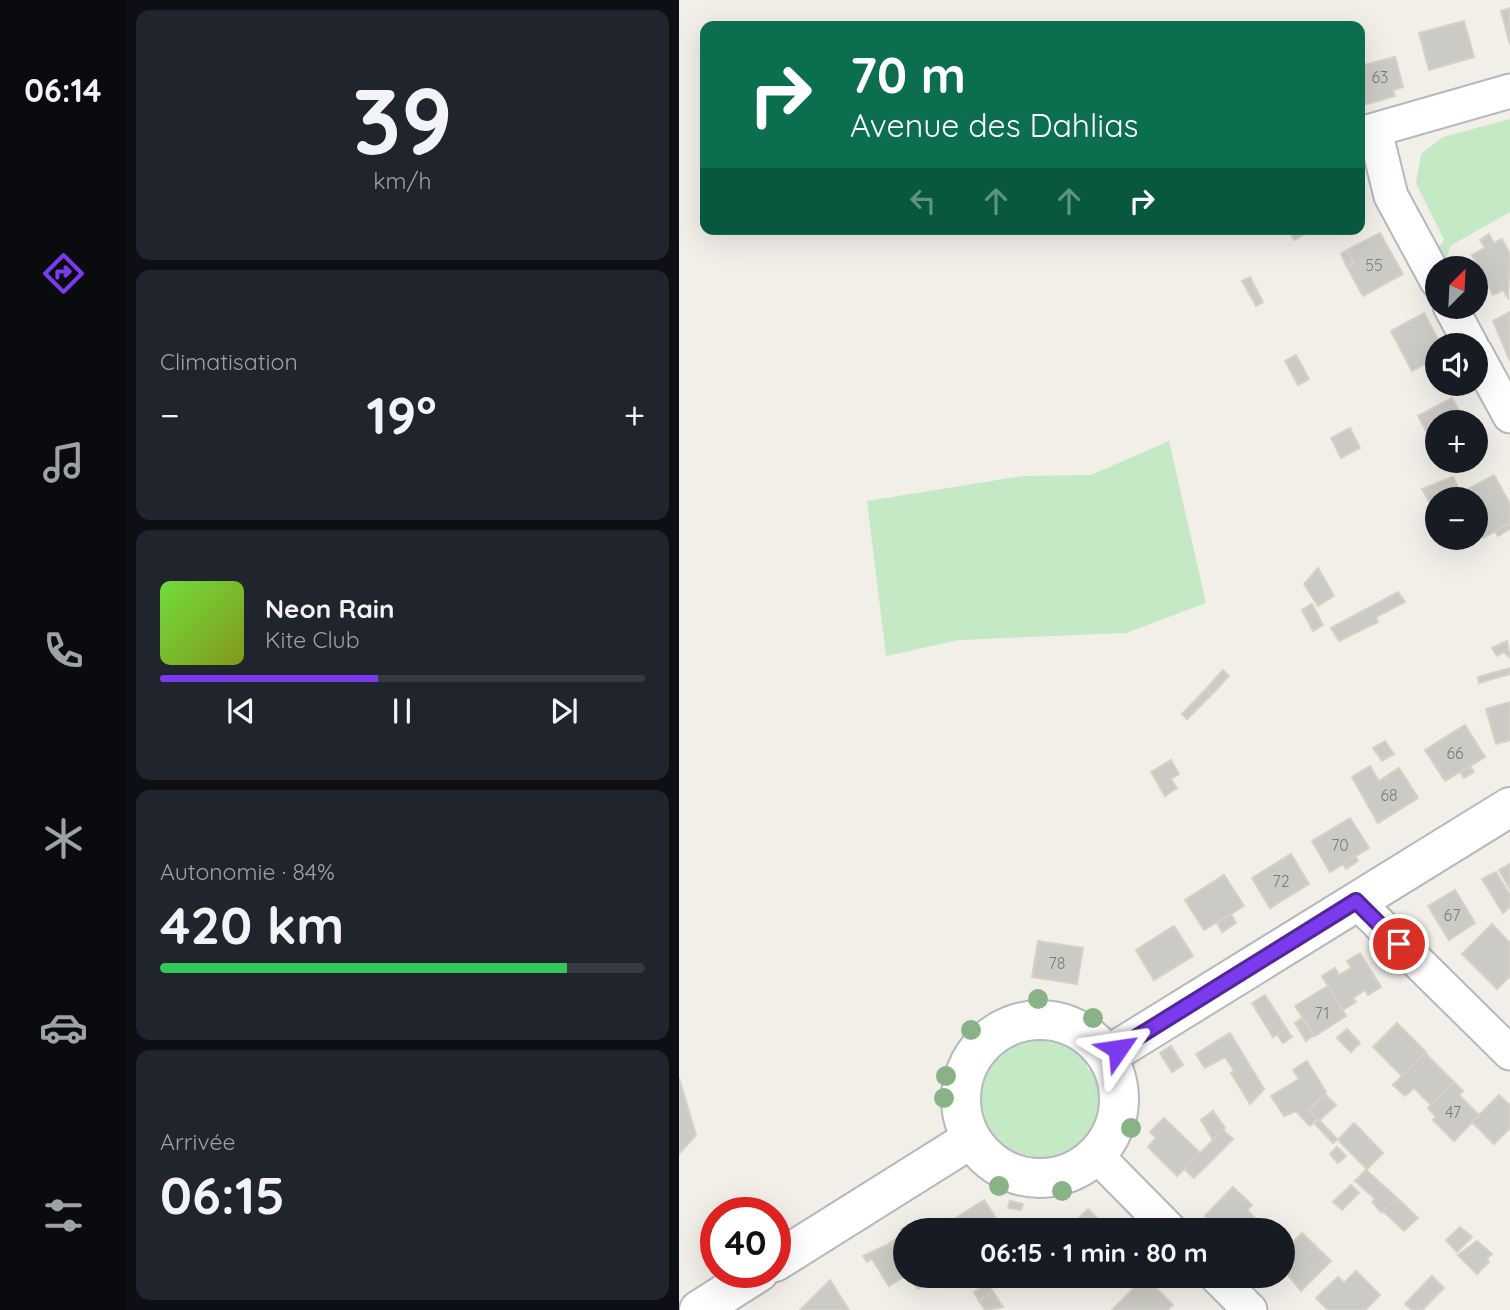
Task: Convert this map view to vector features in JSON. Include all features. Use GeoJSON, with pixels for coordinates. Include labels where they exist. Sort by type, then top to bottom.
{"type":"FeatureCollection","features":[{"type":"Feature","properties":{"kind":"street"},"geometry":{"type":"LineString","coordinates":[[1425,259],[1391,196],[1367,132],[1510,91]]}},
{"type":"Feature","properties":{"kind":"street"},"geometry":{"type":"LineString","coordinates":[[1488,376],[1510,416]]}},
{"type":"Feature","properties":{"kind":"street"},"geometry":{"type":"LineString","coordinates":[[1107,1056],[1510,807]]}},
{"type":"Feature","properties":{"kind":"street"},"geometry":{"type":"LineString","coordinates":[[1356,901],[1510,1053]]}},
{"type":"Feature","properties":{"kind":"street"},"geometry":{"type":"LineString","coordinates":[[1029,1020],[1052,1020],[1073,1026],[1092,1039],[1107,1056],[1117,1081],[1119,1107],[1112,1134],[1096,1155],[1076,1170],[1054,1177],[1030,1178],[1007,1171],[986,1158],[971,1139],[963,1119],[962,1085],[974,1054],[988,1037],[1008,1026],[1029,1020]]}},
{"type":"Feature","properties":{"kind":"street"},"geometry":{"type":"LineString","coordinates":[[791,1252],[971,1139]]}},
{"type":"Feature","properties":{"kind":"street"},"geometry":{"type":"LineString","coordinates":[[1096,1155],[1158,1218]]}},
{"type":"Feature","properties":{"kind":"street"},"geometry":{"type":"LineString","coordinates":[[722,1305],[741,1288]]}},
{"type":"Feature","properties":{"kind":"street"},"geometry":{"type":"LineString","coordinates":[[1228,1288],[1250,1310]]}},
{"type":"Feature","properties":{"kind":"green space"},"geometry":{"type":"Polygon","coordinates":[[[1510,119],[1510,212],[1450,246],[1447,256],[1435,256],[1434,254],[1444,240],[1416,183],[1421,154],[1443,137],[1510,119]]]}},
{"type":"Feature","properties":{"kind":"green space"},"geometry":{"type":"Polygon","coordinates":[[[1169,441],[1206,603],[1126,633],[959,640],[886,656],[867,501],[1022,476],[1091,475],[1169,441]]]}},
{"type":"Feature","properties":{"kind":"green space"},"geometry":{"type":"Polygon","coordinates":[[[1037,1032],[1061,1036],[1074,1043],[1093,1059],[1086,1065],[1089,1070],[1097,1065],[1104,1083],[1104,1110],[1093,1136],[1075,1153],[1053,1162],[1023,1162],[1000,1150],[984,1132],[976,1108],[977,1084],[987,1060],[1007,1042],[1037,1032]]]}},
{"type":"Feature","properties":{"kind":"building"},"geometry":{"type":"Polygon","coordinates":[[[1510,8],[1510,45],[1501,11],[1510,8]]]}},
{"type":"Feature","properties":{"kind":"building"},"geometry":{"type":"Polygon","coordinates":[[[1464,21],[1474,57],[1429,70],[1419,33],[1464,21]]]}},
{"type":"Feature","properties":{"kind":"building"},"geometry":{"type":"Polygon","coordinates":[[[1395,57],[1403,87],[1393,90],[1395,96],[1365,105],[1365,65],[1395,57]]]}},
{"type":"Feature","properties":{"kind":"building"},"geometry":{"type":"Polygon","coordinates":[[[1380,233],[1403,274],[1363,296],[1347,267],[1354,263],[1347,250],[1380,233]]]}},
{"type":"Feature","properties":{"kind":"building"},"geometry":{"type":"Polygon","coordinates":[[[1489,234],[1494,243],[1502,239],[1510,254],[1508,298],[1503,290],[1493,295],[1488,285],[1488,256],[1472,255],[1485,248],[1480,240],[1489,234]]]}},
{"type":"Feature","properties":{"kind":"building"},"geometry":{"type":"Polygon","coordinates":[[[1347,250],[1354,263],[1347,267],[1341,254],[1347,250]]]}},
{"type":"Feature","properties":{"kind":"building"},"geometry":{"type":"Polygon","coordinates":[[[1250,277],[1263,302],[1256,306],[1242,281],[1250,277]]]}},
{"type":"Feature","properties":{"kind":"building"},"geometry":{"type":"Polygon","coordinates":[[[1510,312],[1510,361],[1493,321],[1510,312]]]}},
{"type":"Feature","properties":{"kind":"building"},"geometry":{"type":"Polygon","coordinates":[[[1424,313],[1435,333],[1425,333],[1425,364],[1412,371],[1391,331],[1424,313]]]}},
{"type":"Feature","properties":{"kind":"building"},"geometry":{"type":"Polygon","coordinates":[[[1296,355],[1309,379],[1298,385],[1285,361],[1296,355]]]}},
{"type":"Feature","properties":{"kind":"building"},"geometry":{"type":"Polygon","coordinates":[[[1452,398],[1458,410],[1429,410],[1452,398]]]}},
{"type":"Feature","properties":{"kind":"building"},"geometry":{"type":"Polygon","coordinates":[[[1425,412],[1425,429],[1418,416],[1425,412]]]}},
{"type":"Feature","properties":{"kind":"building"},"geometry":{"type":"Polygon","coordinates":[[[1350,428],[1360,448],[1341,458],[1331,438],[1350,428]]]}},
{"type":"Feature","properties":{"kind":"building"},"geometry":{"type":"Polygon","coordinates":[[[1494,475],[1510,504],[1510,523],[1488,535],[1488,487],[1472,487],[1494,475]]]}},
{"type":"Feature","properties":{"kind":"building"},"geometry":{"type":"Polygon","coordinates":[[[1453,477],[1458,487],[1427,487],[1453,477]]]}},
{"type":"Feature","properties":{"kind":"building"},"geometry":{"type":"Polygon","coordinates":[[[1510,523],[1510,529],[1498,536],[1495,531],[1510,523]]]}},
{"type":"Feature","properties":{"kind":"building"},"geometry":{"type":"Polygon","coordinates":[[[1318,568],[1334,596],[1318,606],[1304,584],[1318,568]]]}},
{"type":"Feature","properties":{"kind":"building"},"geometry":{"type":"Polygon","coordinates":[[[1398,592],[1405,602],[1376,617],[1378,622],[1339,641],[1331,628],[1398,592]]]}},
{"type":"Feature","properties":{"kind":"building"},"geometry":{"type":"Polygon","coordinates":[[[1312,604],[1323,625],[1313,631],[1302,610],[1312,604]]]}},
{"type":"Feature","properties":{"kind":"building"},"geometry":{"type":"Polygon","coordinates":[[[1507,641],[1510,658],[1504,652],[1497,656],[1492,648],[1507,641]]]}},
{"type":"Feature","properties":{"kind":"building"},"geometry":{"type":"Polygon","coordinates":[[[1510,668],[1510,674],[1479,683],[1478,677],[1510,668]]]}},
{"type":"Feature","properties":{"kind":"building"},"geometry":{"type":"Polygon","coordinates":[[[1223,670],[1229,676],[1211,695],[1207,688],[1223,670]]]}},
{"type":"Feature","properties":{"kind":"building"},"geometry":{"type":"Polygon","coordinates":[[[1207,688],[1211,695],[1187,719],[1182,714],[1207,688]]]}},
{"type":"Feature","properties":{"kind":"building"},"geometry":{"type":"Polygon","coordinates":[[[1510,702],[1510,740],[1496,744],[1486,709],[1510,702]]]}},
{"type":"Feature","properties":{"kind":"building"},"geometry":{"type":"Polygon","coordinates":[[[1465,725],[1485,757],[1445,781],[1425,750],[1465,725]]]}},
{"type":"Feature","properties":{"kind":"building"},"geometry":{"type":"Polygon","coordinates":[[[1385,741],[1394,754],[1382,761],[1373,748],[1385,741]]]}},
{"type":"Feature","properties":{"kind":"building"},"geometry":{"type":"Polygon","coordinates":[[[1171,760],[1179,774],[1171,779],[1177,788],[1165,796],[1151,772],[1171,760]]]}},
{"type":"Feature","properties":{"kind":"building"},"geometry":{"type":"Polygon","coordinates":[[[1370,766],[1379,781],[1399,768],[1418,798],[1378,823],[1352,777],[1370,766]]]}},
{"type":"Feature","properties":{"kind":"building"},"geometry":{"type":"Polygon","coordinates":[[[1470,766],[1474,772],[1464,778],[1460,772],[1470,766]]]}},
{"type":"Feature","properties":{"kind":"building"},"geometry":{"type":"Polygon","coordinates":[[[1350,818],[1369,848],[1330,872],[1312,841],[1350,818]]]}},
{"type":"Feature","properties":{"kind":"building"},"geometry":{"type":"Polygon","coordinates":[[[1291,854],[1309,884],[1270,908],[1252,878],[1291,854]]]}},
{"type":"Feature","properties":{"kind":"building"},"geometry":{"type":"Polygon","coordinates":[[[1355,856],[1358,861],[1346,869],[1343,864],[1355,856]]]}},
{"type":"Feature","properties":{"kind":"building"},"geometry":{"type":"Polygon","coordinates":[[[1510,864],[1510,889],[1499,870],[1510,864]]]}},
{"type":"Feature","properties":{"kind":"building"},"geometry":{"type":"Polygon","coordinates":[[[1496,872],[1510,895],[1510,907],[1503,913],[1482,879],[1496,872]]]}},
{"type":"Feature","properties":{"kind":"building"},"geometry":{"type":"Polygon","coordinates":[[[1224,875],[1244,906],[1204,930],[1185,900],[1224,875]]]}},
{"type":"Feature","properties":{"kind":"building"},"geometry":{"type":"Polygon","coordinates":[[[1455,890],[1475,923],[1449,940],[1428,906],[1455,890]]]}},
{"type":"Feature","properties":{"kind":"building"},"geometry":{"type":"Polygon","coordinates":[[[1231,914],[1236,923],[1222,932],[1217,923],[1231,914]]]}},
{"type":"Feature","properties":{"kind":"building"},"geometry":{"type":"Polygon","coordinates":[[[1492,924],[1510,943],[1510,976],[1497,989],[1462,954],[1492,924]]]}},
{"type":"Feature","properties":{"kind":"building"},"geometry":{"type":"Polygon","coordinates":[[[1174,926],[1193,956],[1154,980],[1136,950],[1174,926]]]}},
{"type":"Feature","properties":{"kind":"building"},"geometry":{"type":"Polygon","coordinates":[[[1038,941],[1083,948],[1077,984],[1032,977],[1038,941]]]}},
{"type":"Feature","properties":{"kind":"building"},"geometry":{"type":"Polygon","coordinates":[[[1360,953],[1381,987],[1368,995],[1365,990],[1353,998],[1356,1002],[1343,1010],[1322,976],[1335,968],[1339,975],[1351,968],[1347,961],[1360,953]]]}},
{"type":"Feature","properties":{"kind":"building"},"geometry":{"type":"Polygon","coordinates":[[[1328,986],[1346,1016],[1315,1036],[1295,1006],[1328,986]]]}},
{"type":"Feature","properties":{"kind":"building"},"geometry":{"type":"Polygon","coordinates":[[[1265,995],[1286,1028],[1273,1037],[1252,1003],[1265,995]]]}},
{"type":"Feature","properties":{"kind":"building"},"geometry":{"type":"Polygon","coordinates":[[[1302,1018],[1314,1035],[1306,1041],[1295,1023],[1302,1018]]]}},
{"type":"Feature","properties":{"kind":"building"},"geometry":{"type":"Polygon","coordinates":[[[1397,1023],[1426,1052],[1402,1076],[1373,1047],[1397,1023]]]}},
{"type":"Feature","properties":{"kind":"building"},"geometry":{"type":"Polygon","coordinates":[[[1286,1028],[1292,1037],[1283,1043],[1277,1034],[1286,1028]]]}},
{"type":"Feature","properties":{"kind":"building"},"geometry":{"type":"Polygon","coordinates":[[[1347,1029],[1360,1043],[1351,1052],[1337,1038],[1347,1029]]]}},
{"type":"Feature","properties":{"kind":"building"},"geometry":{"type":"Polygon","coordinates":[[[1230,1033],[1264,1089],[1250,1104],[1231,1073],[1234,1071],[1225,1057],[1205,1068],[1196,1054],[1230,1033]]]}},
{"type":"Feature","properties":{"kind":"building"},"geometry":{"type":"Polygon","coordinates":[[[1171,1046],[1183,1065],[1172,1072],[1160,1053],[1171,1046]]]}},
{"type":"Feature","properties":{"kind":"building"},"geometry":{"type":"Polygon","coordinates":[[[1425,1053],[1454,1082],[1431,1105],[1414,1088],[1405,1096],[1393,1085],[1425,1053]]]}},
{"type":"Feature","properties":{"kind":"building"},"geometry":{"type":"Polygon","coordinates":[[[1307,1061],[1326,1092],[1309,1110],[1317,1119],[1310,1126],[1296,1111],[1284,1116],[1271,1096],[1299,1079],[1293,1070],[1307,1061]]]}},
{"type":"Feature","properties":{"kind":"building"},"geometry":{"type":"Polygon","coordinates":[[[679,1078],[696,1135],[679,1154],[679,1078]]]}},
{"type":"Feature","properties":{"kind":"building"},"geometry":{"type":"Polygon","coordinates":[[[1454,1082],[1463,1091],[1459,1095],[1479,1115],[1454,1141],[1433,1120],[1436,1117],[1428,1108],[1454,1082]]]}},
{"type":"Feature","properties":{"kind":"building"},"geometry":{"type":"Polygon","coordinates":[[[1325,1094],[1336,1105],[1319,1121],[1309,1110],[1325,1094]]]}},
{"type":"Feature","properties":{"kind":"building"},"geometry":{"type":"Polygon","coordinates":[[[1499,1095],[1510,1105],[1510,1128],[1494,1144],[1472,1122],[1499,1095]]]}},
{"type":"Feature","properties":{"kind":"building"},"geometry":{"type":"Polygon","coordinates":[[[1213,1111],[1225,1128],[1213,1140],[1201,1120],[1213,1111]]]}},
{"type":"Feature","properties":{"kind":"building"},"geometry":{"type":"Polygon","coordinates":[[[1164,1118],[1200,1153],[1177,1176],[1148,1147],[1156,1138],[1150,1132],[1164,1118]]]}},
{"type":"Feature","properties":{"kind":"building"},"geometry":{"type":"Polygon","coordinates":[[[1319,1120],[1337,1139],[1333,1143],[1315,1124],[1319,1120]]]}},
{"type":"Feature","properties":{"kind":"building"},"geometry":{"type":"Polygon","coordinates":[[[1354,1123],[1383,1153],[1367,1169],[1338,1140],[1354,1123]]]}},
{"type":"Feature","properties":{"kind":"building"},"geometry":{"type":"Polygon","coordinates":[[[1223,1130],[1233,1139],[1194,1178],[1184,1169],[1223,1130]]]}},
{"type":"Feature","properties":{"kind":"building"},"geometry":{"type":"Polygon","coordinates":[[[1337,1147],[1346,1156],[1338,1163],[1330,1154],[1337,1147]]]}},
{"type":"Feature","properties":{"kind":"building"},"geometry":{"type":"Polygon","coordinates":[[[1366,1170],[1397,1198],[1382,1213],[1372,1202],[1375,1199],[1355,1181],[1366,1170]]]}},
{"type":"Feature","properties":{"kind":"building"},"geometry":{"type":"Polygon","coordinates":[[[1351,1185],[1359,1193],[1342,1210],[1333,1202],[1351,1185]]]}},
{"type":"Feature","properties":{"kind":"building"},"geometry":{"type":"Polygon","coordinates":[[[1233,1187],[1252,1205],[1247,1210],[1254,1217],[1207,1218],[1205,1216],[1233,1187]]]}},
{"type":"Feature","properties":{"kind":"building"},"geometry":{"type":"Polygon","coordinates":[[[1397,1198],[1418,1218],[1404,1231],[1383,1211],[1397,1198]]]}},
{"type":"Feature","properties":{"kind":"building"},"geometry":{"type":"Polygon","coordinates":[[[984,1200],[996,1218],[956,1218],[984,1200]]]}},
{"type":"Feature","properties":{"kind":"building"},"geometry":{"type":"Polygon","coordinates":[[[1010,1201],[1023,1204],[1021,1210],[1008,1208],[1010,1201]]]}},
{"type":"Feature","properties":{"kind":"building"},"geometry":{"type":"Polygon","coordinates":[[[1088,1209],[1097,1218],[1085,1218],[1082,1215],[1088,1209]]]}},
{"type":"Feature","properties":{"kind":"building"},"geometry":{"type":"Polygon","coordinates":[[[1460,1227],[1472,1237],[1457,1252],[1446,1240],[1460,1227]]]}},
{"type":"Feature","properties":{"kind":"building"},"geometry":{"type":"Polygon","coordinates":[[[1302,1233],[1331,1261],[1301,1291],[1295,1284],[1295,1240],[1302,1233]]]}},
{"type":"Feature","properties":{"kind":"building"},"geometry":{"type":"Polygon","coordinates":[[[1477,1241],[1492,1254],[1487,1259],[1489,1262],[1477,1274],[1458,1255],[1477,1241]]]}},
{"type":"Feature","properties":{"kind":"building"},"geometry":{"type":"Polygon","coordinates":[[[891,1243],[893,1284],[889,1286],[872,1259],[867,1262],[863,1256],[891,1243]]]}},
{"type":"Feature","properties":{"kind":"building"},"geometry":{"type":"Polygon","coordinates":[[[1356,1271],[1380,1295],[1365,1310],[1328,1310],[1316,1298],[1338,1277],[1344,1283],[1356,1271]]]}},
{"type":"Feature","properties":{"kind":"building"},"geometry":{"type":"Polygon","coordinates":[[[1432,1276],[1444,1288],[1422,1310],[1412,1310],[1405,1304],[1432,1276]]]}},
{"type":"Feature","properties":{"kind":"building"},"geometry":{"type":"Polygon","coordinates":[[[830,1280],[849,1310],[800,1310],[830,1280]]]}},
{"type":"Feature","properties":{"kind":"building"},"geometry":{"type":"Polygon","coordinates":[[[981,1288],[990,1288],[993,1292],[979,1301],[974,1292],[981,1288]]]}},
{"type":"Feature","properties":{"kind":"building"},"geometry":{"type":"Polygon","coordinates":[[[1134,1288],[1156,1288],[1173,1305],[1167,1310],[1112,1310],[1134,1288]]]}},
{"type":"Feature","properties":{"kind":"building"},"geometry":{"type":"Polygon","coordinates":[[[993,1292],[1003,1307],[985,1310],[979,1301],[993,1292]]]}},
{"type":"Feature","properties":{"kind":"route"},"geometry":{"type":"LineString","coordinates":[[1118,1049],[1356,901],[1399,944]]}}]}
